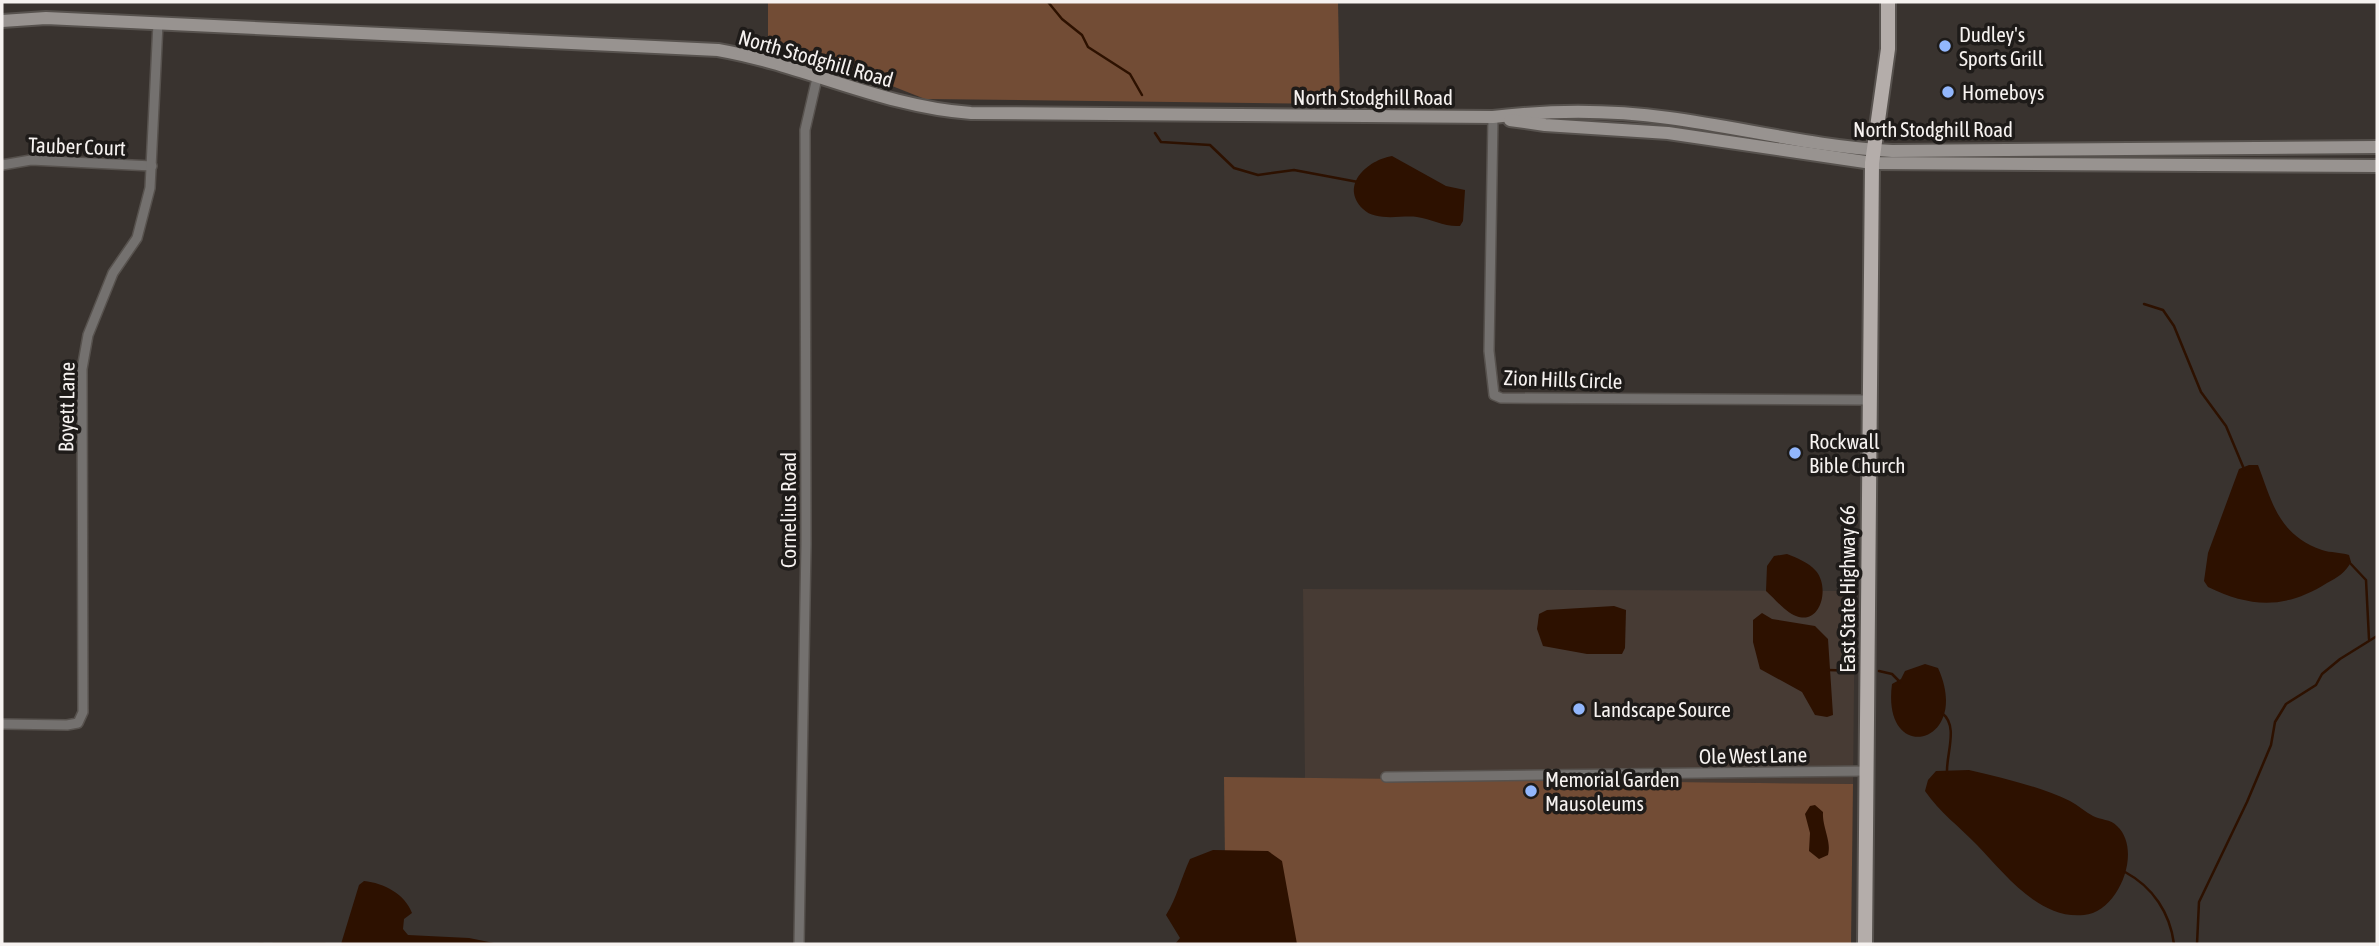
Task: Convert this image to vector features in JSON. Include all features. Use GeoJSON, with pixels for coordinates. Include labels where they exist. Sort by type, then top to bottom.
{"type":"FeatureCollection","features":[{"type":"Feature","properties":{"kind":"main road","name":"East State Highway 66"},"geometry":{"type":"LineString","coordinates":[[1866,944],[1873,157],[1888,49],[1888,2]]}},
{"type":"Feature","properties":{"kind":"street","name":"North Stodghill Road"},"geometry":{"type":"LineString","coordinates":[[2,20],[46,18],[718,50],[751,56],[907,104],[971,113],[1493,117],[1545,125],[1668,133],[1873,157],[2377,166]]}},
{"type":"Feature","properties":{"kind":"street","name":"Boyett Lane"},"geometry":{"type":"LineString","coordinates":[[2,724],[78,723],[83,712],[82,369],[88,335],[113,273],[138,238],[150,188],[158,23]]}},
{"type":"Feature","properties":{"kind":"street","name":"Cornelius Road"},"geometry":{"type":"LineString","coordinates":[[799,944],[806,544],[805,130],[817,78]]}},
{"type":"Feature","properties":{"kind":"street","name":"Zion Hills Circle"},"geometry":{"type":"LineString","coordinates":[[1493,117],[1489,351],[1494,395],[1528,398],[1869,400]]}},
{"type":"Feature","properties":{"kind":"street","name":"North Stodghill Road"},"geometry":{"type":"LineString","coordinates":[[1873,157],[2377,147]]}},
{"type":"Feature","properties":{"kind":"street","name":"Tauber Court"},"geometry":{"type":"LineString","coordinates":[[2,165],[32,160],[152,166]]}},
{"type":"Feature","properties":{"kind":"street","name":"Ole West Lane"},"geometry":{"type":"LineString","coordinates":[[1386,777],[1868,771]]}},
{"type":"Feature","properties":{"kind":"shaded area"},"geometry":{"type":"Polygon","coordinates":[[[768,2],[1338,2],[1340,104],[925,99],[768,37],[768,2]]]}},
{"type":"Feature","properties":{"kind":"shaded area"},"geometry":{"type":"Polygon","coordinates":[[[1392,156],[1446,186],[1465,190],[1463,221],[1460,226],[1417,217],[1382,217],[1363,209],[1356,200],[1355,183],[1366,168],[1392,156]]]}},
{"type":"Feature","properties":{"kind":"shaded area"},"geometry":{"type":"Polygon","coordinates":[[[2258,465],[2273,505],[2286,526],[2307,543],[2322,550],[2349,555],[2351,562],[2347,569],[2334,579],[2297,598],[2268,603],[2239,599],[2208,587],[2204,581],[2208,553],[2239,469],[2258,465]]]}},
{"type":"Feature","properties":{"kind":"shaded area"},"geometry":{"type":"Polygon","coordinates":[[[1787,554],[1810,565],[1820,578],[1821,603],[1812,615],[1805,618],[1792,614],[1766,591],[1767,566],[1774,556],[1787,554]]]}},
{"type":"Feature","properties":{"kind":"shaded area","name":"Landscape Source"},"geometry":{"type":"Polygon","coordinates":[[[1303,589],[1855,591],[1853,784],[1305,778],[1303,589]]]}},
{"type":"Feature","properties":{"kind":"shaded area"},"geometry":{"type":"Polygon","coordinates":[[[1614,606],[1626,610],[1625,648],[1622,654],[1587,654],[1543,646],[1537,629],[1539,614],[1547,610],[1614,606]]]}},
{"type":"Feature","properties":{"kind":"shaded area"},"geometry":{"type":"Polygon","coordinates":[[[1762,613],[1772,619],[1815,626],[1828,639],[1833,715],[1815,715],[1802,692],[1760,669],[1753,642],[1753,620],[1762,613]]]}},
{"type":"Feature","properties":{"kind":"shaded area"},"geometry":{"type":"Polygon","coordinates":[[[1925,664],[1938,668],[1946,694],[1944,715],[1936,729],[1924,736],[1911,736],[1899,727],[1892,710],[1892,684],[1901,679],[1905,671],[1925,664]]]}},
{"type":"Feature","properties":{"kind":"shaded area"},"geometry":{"type":"Polygon","coordinates":[[[1969,770],[2046,791],[2117,826],[2128,850],[2127,864],[2117,892],[2108,903],[2097,911],[2084,915],[2068,915],[2037,902],[2011,881],[1943,813],[1925,791],[1928,780],[1936,771],[1969,770]]]}},
{"type":"Feature","properties":{"kind":"shaded area"},"geometry":{"type":"Polygon","coordinates":[[[1224,777],[1853,784],[1851,944],[1226,944],[1224,777]]]}},
{"type":"Feature","properties":{"kind":"shaded area"},"geometry":{"type":"Polygon","coordinates":[[[1815,805],[1823,812],[1829,845],[1828,855],[1819,859],[1809,851],[1810,833],[1805,814],[1810,806],[1815,805]]]}},
{"type":"Feature","properties":{"kind":"shaded area"},"geometry":{"type":"Polygon","coordinates":[[[1213,850],[1268,851],[1282,861],[1297,944],[1175,944],[1180,938],[1166,915],[1190,859],[1213,850]]]}},
{"type":"Feature","properties":{"kind":"shaded area"},"geometry":{"type":"Polygon","coordinates":[[[364,881],[386,887],[399,895],[409,906],[412,913],[404,919],[403,929],[408,935],[469,938],[499,944],[341,944],[359,885],[364,881]]]}},
{"type":"Feature","properties":{"kind":"waterway"},"geometry":{"type":"LineString","coordinates":[[1048,2],[1062,19],[1082,35],[1088,47],[1130,74],[1142,95]]}},
{"type":"Feature","properties":{"kind":"waterway"},"geometry":{"type":"LineString","coordinates":[[1155,133],[1161,142],[1210,145],[1234,168],[1258,175],[1294,170],[1358,182]]}},
{"type":"Feature","properties":{"kind":"waterway"},"geometry":{"type":"LineString","coordinates":[[2144,304],[2163,310],[2174,326],[2201,392],[2226,426],[2244,469]]}},
{"type":"Feature","properties":{"kind":"waterway"},"geometry":{"type":"LineString","coordinates":[[2349,562],[2366,580],[2369,639]]}},
{"type":"Feature","properties":{"kind":"waterway"},"geometry":{"type":"LineString","coordinates":[[2197,944],[2199,902],[2247,802],[2271,745],[2275,722],[2286,704],[2316,685],[2322,674],[2340,659],[2377,636]]}},
{"type":"Feature","properties":{"kind":"waterway"},"geometry":{"type":"LineString","coordinates":[[1828,670],[1857,671]]}},
{"type":"Feature","properties":{"kind":"waterway"},"geometry":{"type":"LineString","coordinates":[[1879,671],[1892,674],[1900,682]]}},
{"type":"Feature","properties":{"kind":"waterway"},"geometry":{"type":"LineString","coordinates":[[1942,713],[1950,725],[1951,733],[1947,773]]}},
{"type":"Feature","properties":{"kind":"waterway"},"geometry":{"type":"LineString","coordinates":[[2125,872],[2152,893],[2169,922],[2174,944]]}},
{"type":"Feature","properties":{"kind":"waterway"},"geometry":{"type":"LineString","coordinates":[[273,944],[325,944]]}},
{"type":"Feature","properties":{"kind":"place","name":"Dudley's Sports Grill"},"geometry":{"type":"Point","coordinates":[1945,46]}},
{"type":"Feature","properties":{"kind":"place","name":"Homeboys"},"geometry":{"type":"Point","coordinates":[1948,92]}},
{"type":"Feature","properties":{"kind":"place","name":"Rockwall Bible Church"},"geometry":{"type":"Point","coordinates":[1795,453]}},
{"type":"Feature","properties":{"kind":"place","name":"Landscape Source"},"geometry":{"type":"Point","coordinates":[1579,709]}},
{"type":"Feature","properties":{"kind":"place","name":"Memorial Garden Mausoleums"},"geometry":{"type":"Point","coordinates":[1531,791]}}]}
